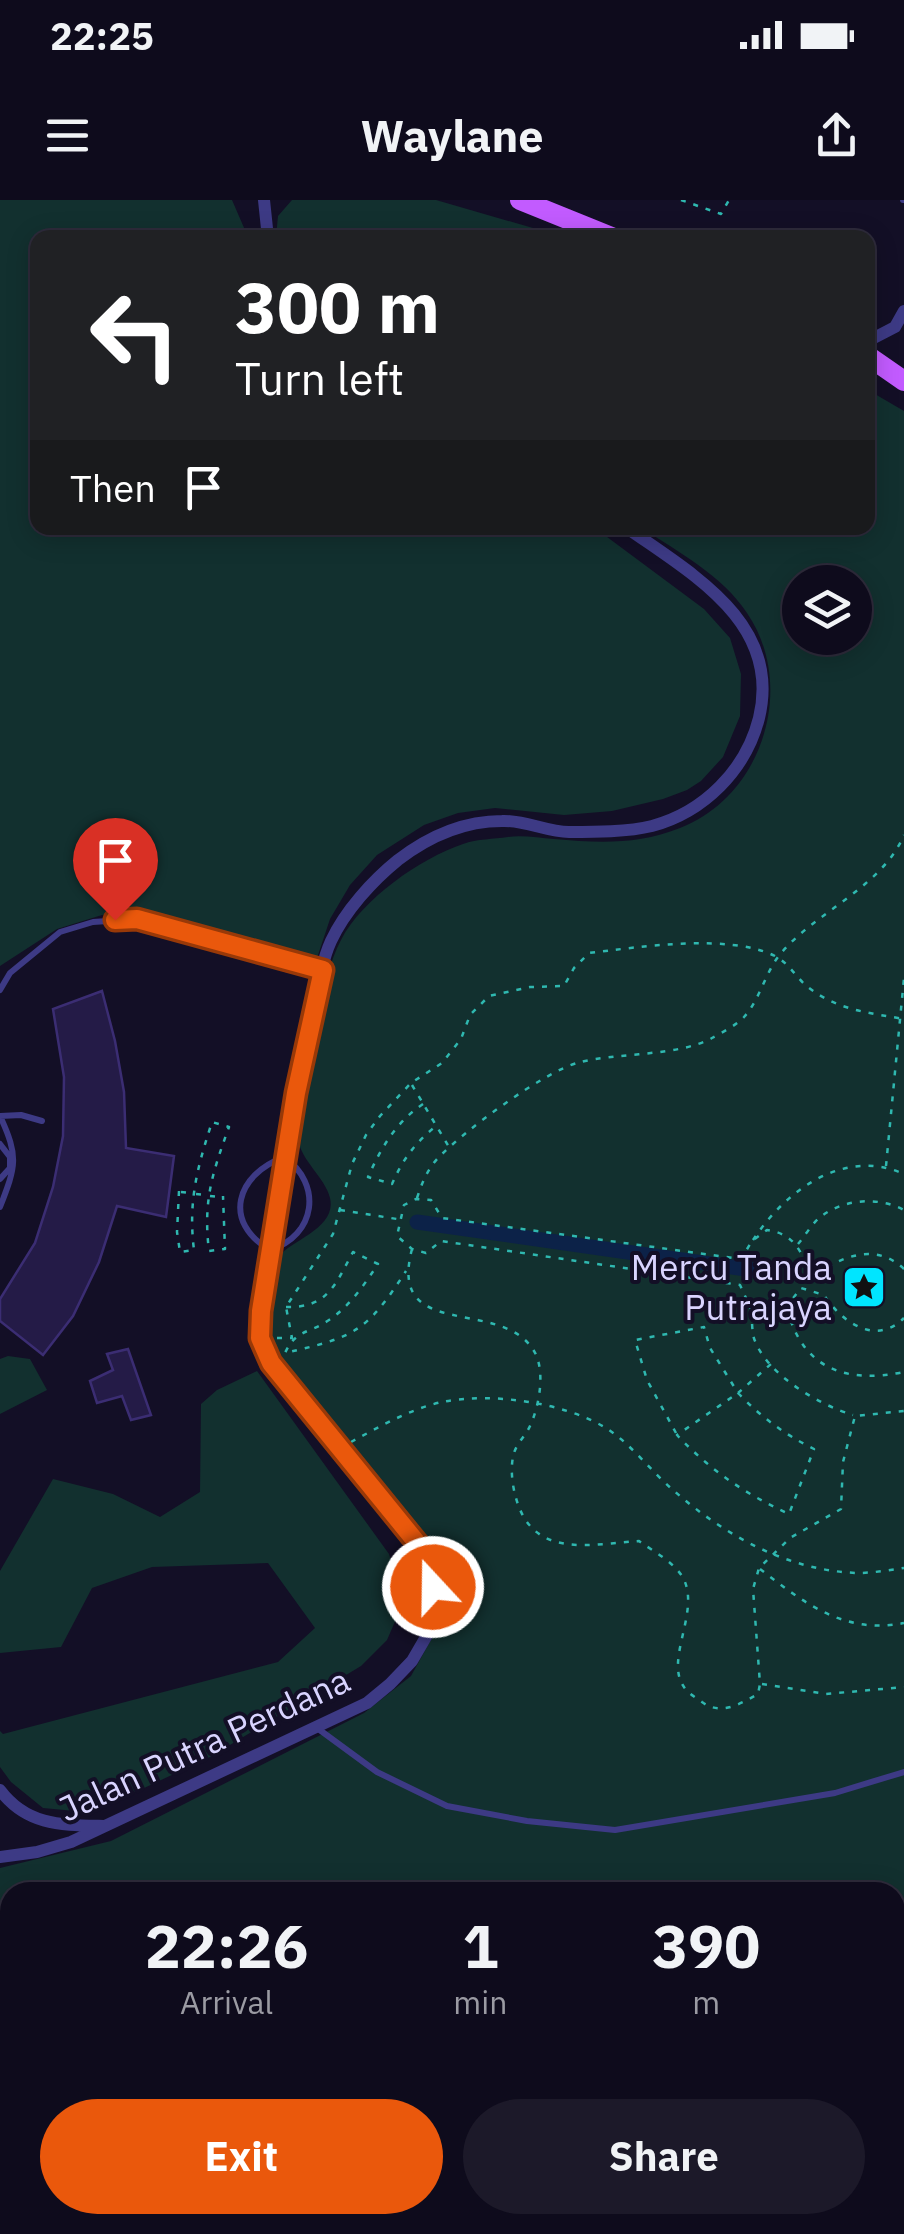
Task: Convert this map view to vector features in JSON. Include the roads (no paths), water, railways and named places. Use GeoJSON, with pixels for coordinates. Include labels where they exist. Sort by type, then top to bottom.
{"type":"FeatureCollection","features":[{"type":"Feature","properties":{"kind":"main road"},"geometry":{"type":"LineString","coordinates":[[520,200],[594,230]]}},
{"type":"Feature","properties":{"kind":"main road"},"geometry":{"type":"LineString","coordinates":[[875,361],[904,381]]}},
{"type":"Feature","properties":{"kind":"street"},"geometry":{"type":"LineString","coordinates":[[267,201],[268,230]]}},
{"type":"Feature","properties":{"kind":"street"},"geometry":{"type":"LineString","coordinates":[[875,337],[894,327],[904,311]]}},
{"type":"Feature","properties":{"kind":"street"},"geometry":{"type":"LineString","coordinates":[[270,1250],[284,1157],[330,944],[344,918],[394,864],[428,838],[465,826],[504,820],[566,832],[650,826],[681,814],[710,796],[730,777],[756,729],[763,702],[760,674],[752,644],[734,610],[708,586],[637,535]]}},
{"type":"Feature","properties":{"kind":"street","name":"Jalan Putra Perdana"},"geometry":{"type":"LineString","coordinates":[[1,1853],[71,1842],[367,1703],[412,1661],[430,1630],[433,1587],[422,1549],[271,1363],[260,1338],[270,1250]]}},
{"type":"Feature","properties":{"kind":"street"},"geometry":{"type":"LineString","coordinates":[[0,1790],[30,1817],[54,1825],[106,1826]]}},
{"type":"Feature","properties":{"kind":"lane"},"geometry":{"type":"LineString","coordinates":[[1,986],[10,973],[60,932],[94,922],[137,919],[323,970]]}},
{"type":"Feature","properties":{"kind":"lane"},"geometry":{"type":"LineString","coordinates":[[0,1207],[15,1164],[15,1151],[0,1116],[21,1115],[42,1121]]}},
{"type":"Feature","properties":{"kind":"lane"},"geometry":{"type":"LineString","coordinates":[[0,1144],[10,1156],[10,1168],[0,1179]]}},
{"type":"Feature","properties":{"kind":"lane"},"geometry":{"type":"LineString","coordinates":[[284,1157],[298,1166],[307,1191],[309,1214],[304,1228],[287,1245],[270,1250],[252,1240],[242,1220],[240,1198],[250,1178],[266,1164],[284,1157]]}},
{"type":"Feature","properties":{"kind":"lane"},"geometry":{"type":"LineString","coordinates":[[316,1727],[377,1772],[447,1806],[528,1821],[615,1830],[835,1793],[904,1772]]}},
{"type":"Feature","properties":{"kind":"waterway"},"geometry":{"type":"LineString","coordinates":[[417,1222],[774,1273]]}},
{"type":"Feature","properties":{"kind":"place","name":"Mercu Tanda Putrajaya"},"geometry":{"type":"Point","coordinates":[864,1287]}}]}
